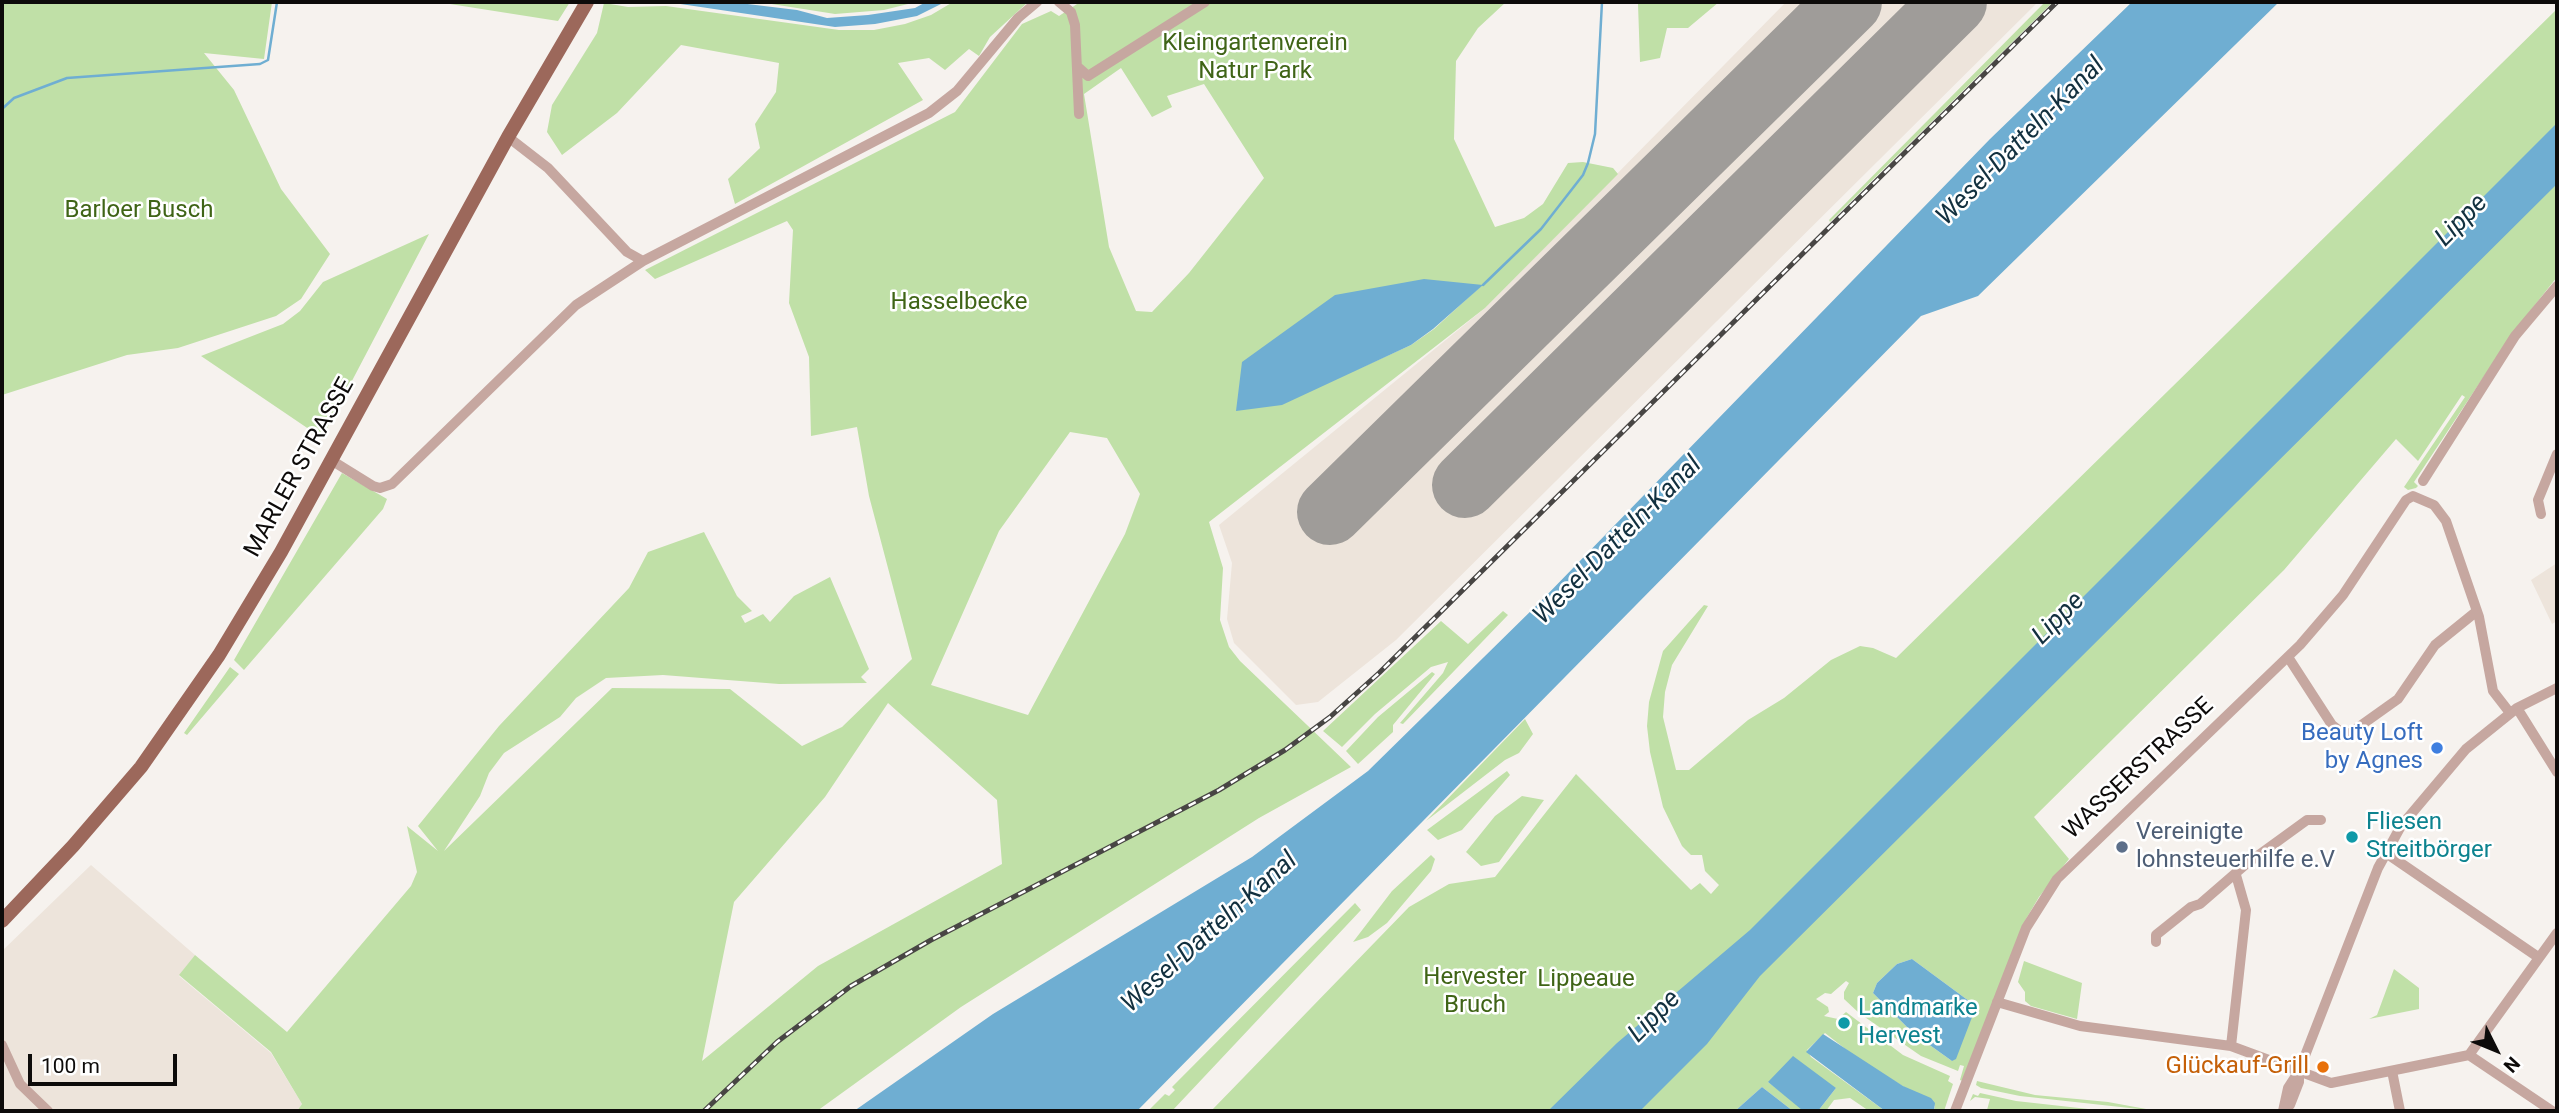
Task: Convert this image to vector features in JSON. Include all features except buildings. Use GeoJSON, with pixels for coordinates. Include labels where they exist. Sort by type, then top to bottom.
{"type":"FeatureCollection","features":[{"type":"Feature","properties":{"kind":"main road","name":"MARLER STRASSE"},"geometry":{"type":"LineString","coordinates":[[2,921],[107,807],[157,745],[226,643],[281,552],[508,137],[587,2]]}},
{"type":"Feature","properties":{"kind":"street"},"geometry":{"type":"LineString","coordinates":[[331,460],[373,486],[380,488],[392,484],[566,313],[643,261],[929,113],[957,90],[1018,18],[1037,2]]}},
{"type":"Feature","properties":{"kind":"street"},"geometry":{"type":"LineString","coordinates":[[1059,2],[1073,16],[1079,68],[1079,114]]}},
{"type":"Feature","properties":{"kind":"street"},"geometry":{"type":"LineString","coordinates":[[1079,68],[1088,76],[1205,2]]}},
{"type":"Feature","properties":{"kind":"street"},"geometry":{"type":"LineString","coordinates":[[508,137],[548,168],[627,253],[643,261]]}},
{"type":"Feature","properties":{"kind":"street"},"geometry":{"type":"LineString","coordinates":[[2423,481],[2515,337],[2555,293]]}},
{"type":"Feature","properties":{"kind":"street"},"geometry":{"type":"LineString","coordinates":[[2541,514],[2538,500],[2557,454]]}},
{"type":"Feature","properties":{"kind":"street","name":"WASSERSTRASSE"},"geometry":{"type":"LineString","coordinates":[[1955,1111],[2025,928],[2057,879],[2288,657],[2343,595],[2406,500],[2413,496],[2434,505],[2446,521],[2477,611]]}},
{"type":"Feature","properties":{"kind":"street"},"geometry":{"type":"LineString","coordinates":[[2288,657],[2332,725],[2346,736],[2398,699],[2435,645],[2477,611],[2493,691],[2513,711],[2557,772]]}},
{"type":"Feature","properties":{"kind":"street"},"geometry":{"type":"LineString","coordinates":[[2283,1111],[2290,1105],[2296,1091],[2299,1071],[2386,853],[2409,814],[2466,748],[2513,711],[2557,688]]}},
{"type":"Feature","properties":{"kind":"street"},"geometry":{"type":"LineString","coordinates":[[2156,942],[2156,935],[2307,820],[2321,820]]}},
{"type":"Feature","properties":{"kind":"street"},"geometry":{"type":"LineString","coordinates":[[2386,853],[2538,957]]}},
{"type":"Feature","properties":{"kind":"street"},"geometry":{"type":"LineString","coordinates":[[2231,1046],[2246,910],[2236,875]]}},
{"type":"Feature","properties":{"kind":"street"},"geometry":{"type":"LineString","coordinates":[[1997,1002],[2080,1026],[2231,1046],[2331,1083],[2469,1055],[2557,933]]}},
{"type":"Feature","properties":{"kind":"street"},"geometry":{"type":"LineString","coordinates":[[2,1045],[20,1084],[48,1111]]}},
{"type":"Feature","properties":{"kind":"street"},"geometry":{"type":"LineString","coordinates":[[2469,1055],[2552,1111]]}},
{"type":"Feature","properties":{"kind":"street"},"geometry":{"type":"LineString","coordinates":[[2392,1071],[2400,1111]]}},
{"type":"Feature","properties":{"kind":"shaded area"},"geometry":{"type":"Polygon","coordinates":[[[1786,2],[2038,2],[1396,640],[1318,702],[1296,705],[1234,643],[1227,619],[1232,563],[1219,525],[1485,308],[1786,2]]]}},
{"type":"Feature","properties":{"kind":"shaded area"},"geometry":{"type":"Polygon","coordinates":[[[2557,563],[2557,621],[2552,624],[2531,580],[2557,563]]]}},
{"type":"Feature","properties":{"kind":"shaded area"},"geometry":{"type":"Polygon","coordinates":[[[91,865],[195,955],[179,976],[271,1053],[302,1104],[297,1111],[2,1111],[2,951],[91,865]]]}},
{"type":"Feature","properties":{"kind":"green space","name":"Barloer Busch"},"geometry":{"type":"Polygon","coordinates":[[[2,2],[272,2],[264,59],[204,53],[234,90],[281,189],[330,254],[301,299],[276,316],[178,348],[127,355],[2,395],[2,2]]]}},
{"type":"Feature","properties":{"kind":"green space"},"geometry":{"type":"Polygon","coordinates":[[[437,2],[570,2],[558,21],[437,2]]]}},
{"type":"Feature","properties":{"kind":"green space"},"geometry":{"type":"Polygon","coordinates":[[[759,2],[916,2],[884,10],[835,14],[759,2]]]}},
{"type":"Feature","properties":{"kind":"green space"},"geometry":{"type":"Polygon","coordinates":[[[953,2],[1028,2],[990,37],[979,56],[969,49],[945,70],[929,58],[898,63],[923,100],[735,204],[728,179],[760,148],[755,124],[776,92],[779,63],[681,45],[617,113],[562,155],[547,132],[552,105],[597,33],[604,3],[628,7],[666,6],[839,30],[874,30],[931,15],[953,2]]]}},
{"type":"Feature","properties":{"kind":"green space","name":"Hasselbecke"},"geometry":{"type":"Polygon","coordinates":[[[1080,2],[1506,2],[1478,28],[1456,61],[1454,139],[1495,227],[1524,218],[1543,204],[1568,163],[1583,162],[1613,168],[1618,174],[1485,308],[1209,522],[1223,568],[1220,620],[1229,647],[1240,661],[1351,767],[1259,818],[961,1007],[817,1111],[297,1111],[302,1104],[271,1052],[179,975],[195,955],[287,1032],[411,886],[417,872],[407,826],[438,851],[418,826],[499,726],[629,588],[648,552],[704,532],[737,596],[752,611],[741,616],[745,623],[763,614],[770,622],[794,596],[830,577],[869,669],[861,677],[867,683],[779,684],[663,675],[606,678],[576,698],[560,717],[504,753],[489,773],[480,796],[444,851],[612,688],[730,689],[802,746],[842,727],[912,659],[869,496],[857,427],[811,436],[809,357],[789,303],[793,230],[787,221],[655,279],[645,270],[955,112],[1022,24],[1051,11],[1059,16],[1080,2]],[[1121,68],[1084,94],[1109,247],[1136,311],[1152,312],[1189,273],[1264,178],[1204,84],[1167,96],[1172,107],[1152,117],[1121,68]],[[1482,285],[1356,370],[1411,345],[1434,329],[1482,285]],[[1070,432],[999,531],[931,685],[1028,715],[1125,534],[1140,494],[1107,438],[1070,432]],[[888,703],[825,797],[734,902],[702,1061],[818,966],[1002,864],[997,800],[888,703]]]}},
{"type":"Feature","properties":{"kind":"green space"},"geometry":{"type":"Polygon","coordinates":[[[1719,2],[1688,28],[1667,28],[1660,58],[1640,62],[1638,4],[1719,2]]]}},
{"type":"Feature","properties":{"kind":"green space"},"geometry":{"type":"Polygon","coordinates":[[[2045,2],[2053,2],[1830,222],[1829,220],[2045,2]]]}},
{"type":"Feature","properties":{"kind":"green space","name":"Lippeaue"},"geometry":{"type":"Polygon","coordinates":[[[2557,9],[2557,277],[2512,334],[2414,482],[2418,486],[2408,490],[2404,487],[2465,397],[2462,395],[2418,461],[2396,439],[2284,570],[2034,817],[2069,859],[2039,897],[2026,919],[1963,1081],[1960,1080],[1964,1066],[1960,1065],[1958,1071],[1921,1056],[1859,1013],[1844,999],[1849,983],[1846,981],[1831,994],[1825,993],[1816,999],[1828,1007],[1829,1012],[1824,1016],[1838,1019],[1846,1012],[1903,1055],[1950,1076],[1948,1081],[1953,1084],[1944,1111],[1934,1111],[1935,1106],[1857,1058],[1825,1033],[1807,1050],[1811,1057],[1885,1111],[1869,1111],[1850,1098],[1834,1100],[1826,1111],[1818,1111],[1836,1088],[1768,1082],[1806,1111],[1793,1111],[1762,1087],[1735,1111],[1211,1111],[1409,907],[1449,884],[1495,877],[1576,774],[1691,890],[1700,883],[1711,894],[1719,885],[1705,871],[1702,855],[1691,855],[1682,846],[1663,807],[1647,726],[1649,702],[1663,651],[1704,605],[1708,606],[1672,665],[1665,692],[1663,717],[1676,770],[1689,770],[1748,720],[1784,698],[1831,660],[1860,646],[1873,648],[1896,658],[2557,9]],[[1912,959],[1897,964],[1877,983],[1873,993],[1913,1033],[1952,1061],[1973,1004],[1912,959]]]}},
{"type":"Feature","properties":{"kind":"green space"},"geometry":{"type":"Polygon","coordinates":[[[429,234],[322,438],[201,356],[283,324],[300,311],[323,282],[429,234]]]}},
{"type":"Feature","properties":{"kind":"green space"},"geometry":{"type":"Polygon","coordinates":[[[342,473],[387,499],[383,509],[244,670],[234,660],[342,473]]]}},
{"type":"Feature","properties":{"kind":"green space"},"geometry":{"type":"Polygon","coordinates":[[[1503,611],[1508,615],[1403,724],[1400,723],[1443,673],[1448,662],[1431,667],[1375,714],[1342,747],[1323,731],[1441,621],[1468,644],[1503,611]]]}},
{"type":"Feature","properties":{"kind":"green space"},"geometry":{"type":"Polygon","coordinates":[[[230,667],[239,674],[187,735],[184,733],[230,667]]]}},
{"type":"Feature","properties":{"kind":"green space"},"geometry":{"type":"Polygon","coordinates":[[[1432,672],[1435,674],[1393,725],[1393,732],[1358,764],[1346,751],[1378,717],[1432,672]]]}},
{"type":"Feature","properties":{"kind":"green space"},"geometry":{"type":"Polygon","coordinates":[[[1525,719],[1533,734],[1519,753],[1505,760],[1426,821],[1525,719]]]}},
{"type":"Feature","properties":{"kind":"green space"},"geometry":{"type":"Polygon","coordinates":[[[1507,771],[1510,775],[1462,830],[1438,840],[1427,830],[1507,771]]]}},
{"type":"Feature","properties":{"kind":"green space"},"geometry":{"type":"Polygon","coordinates":[[[1522,796],[1544,800],[1499,862],[1481,866],[1466,852],[1495,816],[1522,796]]]}},
{"type":"Feature","properties":{"kind":"green space"},"geometry":{"type":"Polygon","coordinates":[[[1431,855],[1435,859],[1431,871],[1387,923],[1368,937],[1353,942],[1392,891],[1431,855]]]}},
{"type":"Feature","properties":{"kind":"green space"},"geometry":{"type":"Polygon","coordinates":[[[1355,903],[1361,910],[1172,1111],[1148,1111],[1165,1094],[1169,1096],[1175,1090],[1172,1087],[1355,903]]]}},
{"type":"Feature","properties":{"kind":"green space"},"geometry":{"type":"Polygon","coordinates":[[[2024,961],[2082,983],[2077,1019],[2031,1006],[2025,1001],[2025,992],[2018,982],[2024,961]]]}},
{"type":"Feature","properties":{"kind":"green space"},"geometry":{"type":"Polygon","coordinates":[[[2394,969],[2419,988],[2419,1009],[2369,1019],[2377,1015],[2394,969]]]}},
{"type":"Feature","properties":{"kind":"green space"},"geometry":{"type":"Polygon","coordinates":[[[1977,1081],[2035,1095],[2108,1102],[2157,1111],[2020,1096],[1981,1088],[1976,1085],[1977,1081]]]}},
{"type":"Feature","properties":{"kind":"green space"},"geometry":{"type":"Polygon","coordinates":[[[1980,1093],[2016,1101],[2106,1111],[1992,1111],[1987,1110],[1990,1099],[1975,1097],[1970,1101],[1973,1094],[1978,1096],[1980,1093]]]}},
{"type":"Feature","properties":{"kind":"water"},"geometry":{"type":"Polygon","coordinates":[[[667,2],[731,2],[797,10],[827,18],[915,8],[926,2],[945,2],[917,16],[875,24],[835,27],[667,2]]]}},
{"type":"Feature","properties":{"kind":"water","name":"Wesel-Datteln-Kanal"},"geometry":{"type":"Polygon","coordinates":[[[2132,2],[2279,2],[1978,296],[1921,316],[1137,1111],[854,1111],[993,1014],[1252,857],[1368,771],[1541,601],[1990,139],[2132,2]]]}},
{"type":"Feature","properties":{"kind":"water","name":"Lippe"},"geometry":{"type":"Polygon","coordinates":[[[2557,123],[2557,184],[1760,976],[1707,1044],[1640,1111],[1548,1111],[1617,1043],[1750,930],[2557,123]]]}},
{"type":"Feature","properties":{"kind":"water"},"geometry":{"type":"Polygon","coordinates":[[[1424,279],[1483,285],[1411,345],[1282,405],[1236,411],[1242,362],[1335,295],[1424,279]]]}},
{"type":"Feature","properties":{"kind":"water"},"geometry":{"type":"Polygon","coordinates":[[[1912,959],[1973,1004],[1974,1012],[1956,1059],[1952,1061],[1913,1033],[1873,993],[1877,983],[1897,964],[1912,959]]]}},
{"type":"Feature","properties":{"kind":"water"},"geometry":{"type":"Polygon","coordinates":[[[1823,1034],[1903,1086],[1931,1098],[1935,1103],[1934,1111],[1885,1111],[1806,1052],[1823,1034]]]}},
{"type":"Feature","properties":{"kind":"water"},"geometry":{"type":"Polygon","coordinates":[[[1793,1056],[1836,1088],[1818,1111],[1802,1110],[1768,1082],[1793,1056]]]}},
{"type":"Feature","properties":{"kind":"water"},"geometry":{"type":"Polygon","coordinates":[[[1762,1087],[1793,1111],[1735,1111],[1762,1087]]]}},
{"type":"Feature","properties":{"kind":"waterway"},"geometry":{"type":"LineString","coordinates":[[2,109],[14,98],[67,78],[260,64],[268,60],[277,2]]}},
{"type":"Feature","properties":{"kind":"waterway"},"geometry":{"type":"LineString","coordinates":[[1483,285],[1541,229],[1583,175],[1595,134],[1602,2]]}},
{"type":"Feature","properties":{"kind":"runway"},"geometry":{"type":"LineString","coordinates":[[1330,512],[1849,2]]}},
{"type":"Feature","properties":{"kind":"runway"},"geometry":{"type":"LineString","coordinates":[[1465,485],[1954,2]]}},
{"type":"Feature","properties":{"kind":"railway"},"geometry":{"type":"LineString","coordinates":[[704,1111],[777,1042],[851,986],[931,940],[1219,790],[1285,750],[1330,717],[1379,673],[2057,2]]}},
{"type":"Feature","properties":{"kind":"place","name":"Beauty Loft by Agnes"},"geometry":{"type":"Point","coordinates":[2437,748]}},
{"type":"Feature","properties":{"kind":"place","name":"Fliesen Streitbörger"},"geometry":{"type":"Point","coordinates":[2352,837]}},
{"type":"Feature","properties":{"kind":"place","name":"Vereinigte lohnsteuerhilfe e.V"},"geometry":{"type":"Point","coordinates":[2122,847]}},
{"type":"Feature","properties":{"kind":"place","name":"Landmarke Hervest"},"geometry":{"type":"Point","coordinates":[1844,1023]}},
{"type":"Feature","properties":{"kind":"place","name":"Glückauf-Grill"},"geometry":{"type":"Point","coordinates":[2323,1067]}},
{"type":"Feature","properties":{"kind":"park label","name":"Kleingartenverein Natur Park"},"geometry":{"type":"Point","coordinates":[1255,58]}},
{"type":"Feature","properties":{"kind":"park label","name":"Hervester Bruch"},"geometry":{"type":"Point","coordinates":[1475,992]}}]}
